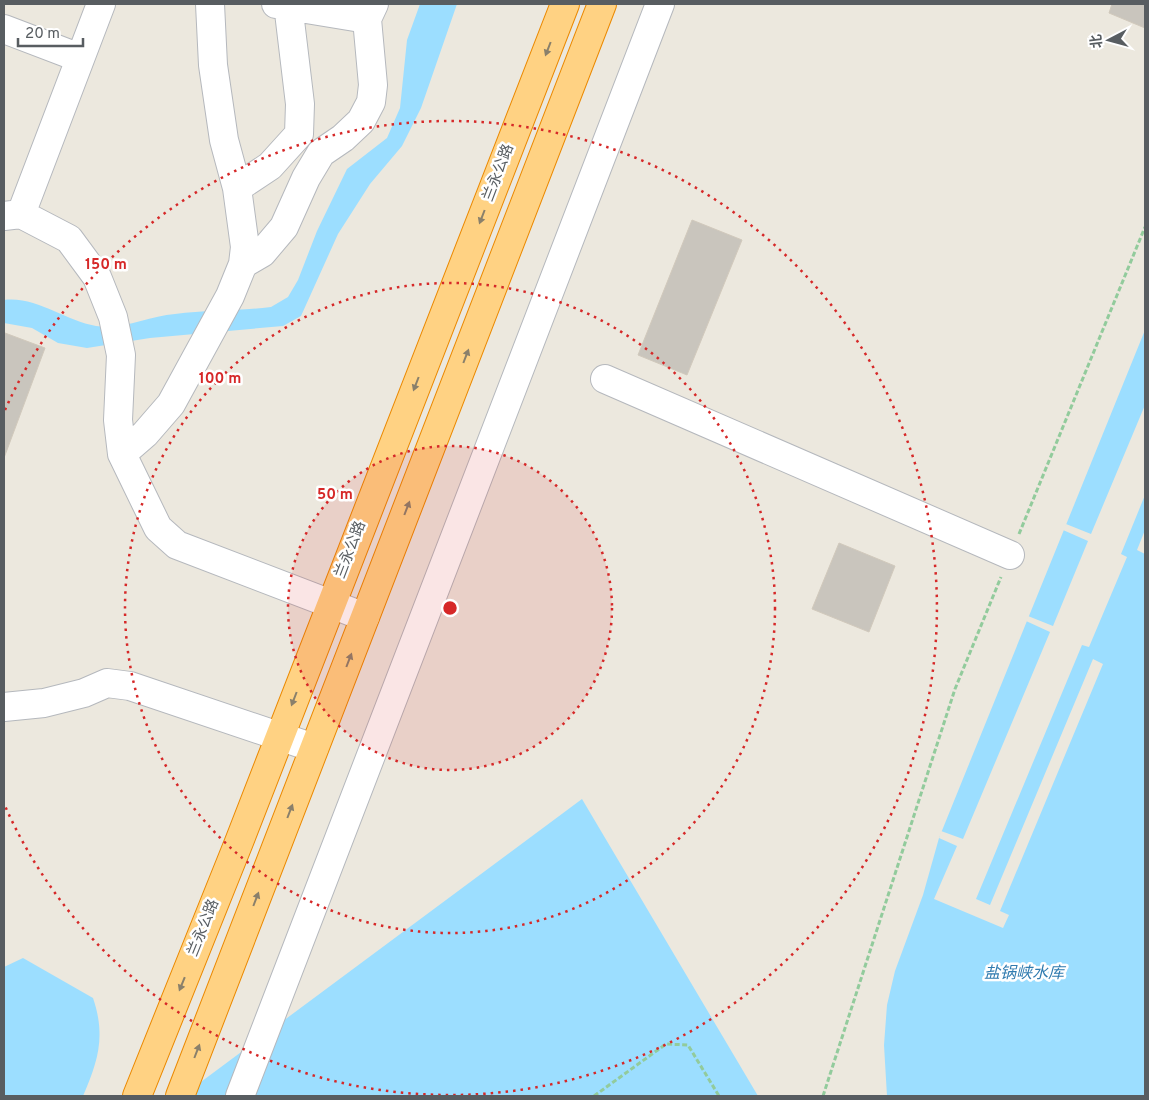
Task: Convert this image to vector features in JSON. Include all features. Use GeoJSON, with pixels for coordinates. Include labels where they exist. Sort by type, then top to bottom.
{"type":"FeatureCollection","features":[{"type":"Feature","properties":{"kind":"highway","name":"兰永公路"},"geometry":{"type":"LineString","coordinates":[[137,1096],[239,842],[565,4]]}},
{"type":"Feature","properties":{"kind":"highway"},"geometry":{"type":"LineString","coordinates":[[180,1096],[602,4]]}},
{"type":"Feature","properties":{"kind":"street"},"geometry":{"type":"LineString","coordinates":[[101,4],[80,58],[12,215],[69,239],[96,277],[113,316],[121,355],[118,420],[122,454],[158,528],[177,545],[365,617]]}},
{"type":"Feature","properties":{"kind":"street"},"geometry":{"type":"LineString","coordinates":[[122,454],[145,434],[171,404],[230,296],[243,264],[245,246],[237,188],[224,140],[213,65],[210,4]]}},
{"type":"Feature","properties":{"kind":"street"},"geometry":{"type":"LineString","coordinates":[[237,188],[270,166],[299,134],[300,104],[284,4],[370,12],[373,85],[371,102],[361,121],[343,138],[321,153],[306,178],[284,227],[262,253],[243,264]]}},
{"type":"Feature","properties":{"kind":"street"},"geometry":{"type":"LineString","coordinates":[[240,1096],[660,4]]}},
{"type":"Feature","properties":{"kind":"street"},"geometry":{"type":"LineString","coordinates":[[4,29],[80,58]]}},
{"type":"Feature","properties":{"kind":"street"},"geometry":{"type":"LineString","coordinates":[[605,378],[1010,555]]}},
{"type":"Feature","properties":{"kind":"street"},"geometry":{"type":"LineString","coordinates":[[4,707],[44,703],[84,693],[107,683],[130,686],[314,748]]}},
{"type":"Feature","properties":{"kind":"path"},"geometry":{"type":"LineString","coordinates":[[823,1096],[955,689],[1145,227]]}},
{"type":"Feature","properties":{"kind":"path"},"geometry":{"type":"LineString","coordinates":[[594,1096],[666,1044],[688,1045],[719,1096]]}},
{"type":"Feature","properties":{"kind":"water"},"geometry":{"type":"Polygon","coordinates":[[[420,4],[457,4],[421,108],[402,146],[370,184],[338,234],[301,316],[283,326],[150,338],[87,348],[58,343],[32,328],[4,323],[4,300],[28,302],[84,323],[106,327],[165,315],[271,307],[288,297],[298,280],[317,231],[347,169],[387,138],[400,108],[407,40],[420,4]]]}},
{"type":"Feature","properties":{"kind":"water","name":"盐锅峡水库"},"geometry":{"type":"Polygon","coordinates":[[[1145,330],[1145,1096],[887,1096],[884,1045],[887,1005],[895,971],[923,895],[939,838],[1145,330]]]}},
{"type":"Feature","properties":{"kind":"water"},"geometry":{"type":"Polygon","coordinates":[[[582,799],[758,1096],[182,1096],[582,799]]]}},
{"type":"Feature","properties":{"kind":"water"},"geometry":{"type":"Polygon","coordinates":[[[23,958],[93,998],[100,1036],[93,1071],[83,1096],[4,1096],[4,967],[23,958]]]}},
{"type":"Feature","properties":{"kind":"pier"},"geometry":{"type":"Polygon","coordinates":[[[1145,405],[1145,495],[1121,554],[1127,557],[1089,647],[1082,645],[976,899],[990,905],[1093,659],[1103,664],[1000,911],[1009,915],[1003,928],[934,899],[957,846],[939,838],[941,831],[963,839],[1050,632],[1026,621],[1028,616],[1053,626],[1088,541],[1063,530],[1066,524],[1091,534],[1145,405]]]}},
{"type":"Feature","properties":{"kind":"pier"},"geometry":{"type":"Polygon","coordinates":[[[1145,530],[1145,554],[1137,550],[1145,530]]]}},
{"type":"Feature","properties":{"kind":"building"},"geometry":{"type":"Polygon","coordinates":[[[1112,4],[1145,4],[1145,28],[1109,13],[1112,4]]]}},
{"type":"Feature","properties":{"kind":"building"},"geometry":{"type":"Polygon","coordinates":[[[692,220],[742,240],[687,375],[638,355],[692,220]]]}},
{"type":"Feature","properties":{"kind":"building"},"geometry":{"type":"Polygon","coordinates":[[[5,333],[45,348],[4,458],[4,336],[5,333]]]}},
{"type":"Feature","properties":{"kind":"building"},"geometry":{"type":"Polygon","coordinates":[[[839,543],[895,566],[869,632],[812,609],[839,543]]]}}]}
